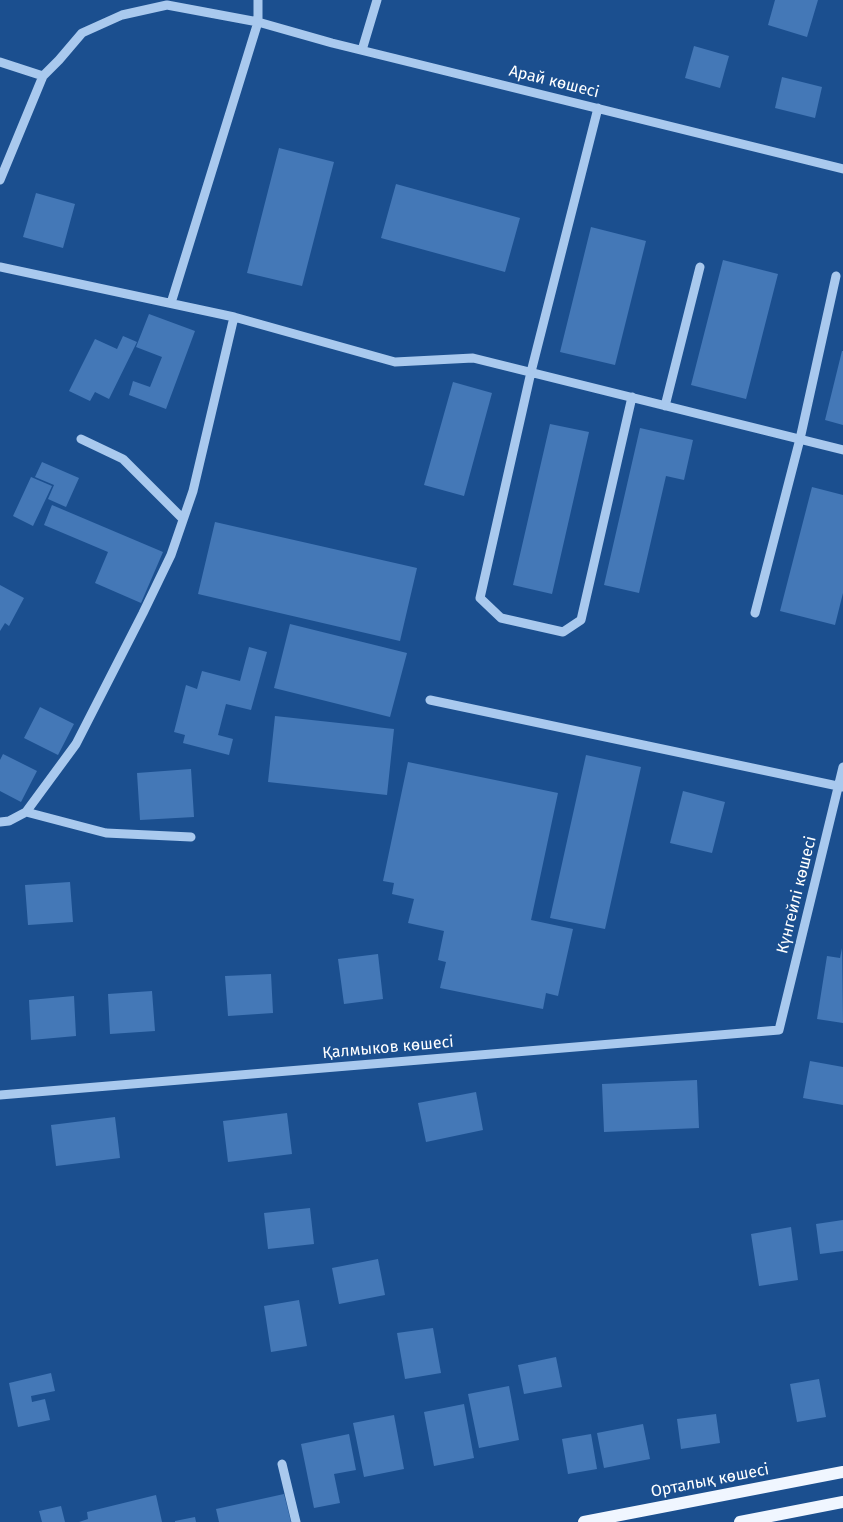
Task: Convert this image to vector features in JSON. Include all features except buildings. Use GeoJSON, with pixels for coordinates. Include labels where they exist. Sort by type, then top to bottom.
{"type":"FeatureCollection","features":[{"type":"Feature","properties":{"kind":"main road","name":"Орталық көшесі"},"geometry":{"type":"LineString","coordinates":[[584,1522],[843,1472]]}},
{"type":"Feature","properties":{"kind":"main road"},"geometry":{"type":"LineString","coordinates":[[740,1522],[843,1502]]}},
{"type":"Feature","properties":{"kind":"street"},"geometry":{"type":"LineString","coordinates":[[171,304],[258,22],[258,0]]}},
{"type":"Feature","properties":{"kind":"street"},"geometry":{"type":"LineString","coordinates":[[362,50],[377,0]]}},
{"type":"Feature","properties":{"kind":"street","name":"Арай көшесі"},"geometry":{"type":"LineString","coordinates":[[43,76],[82,32],[122,14],[167,5],[258,22],[362,50],[843,169]]}},
{"type":"Feature","properties":{"kind":"street"},"geometry":{"type":"LineString","coordinates":[[0,62],[43,76],[0,180]]}},
{"type":"Feature","properties":{"kind":"street"},"geometry":{"type":"LineString","coordinates":[[598,108],[531,372],[480,598],[501,618],[562,632],[581,620],[632,397]]}},
{"type":"Feature","properties":{"kind":"street"},"geometry":{"type":"LineString","coordinates":[[0,267],[234,317],[395,362],[473,358],[843,450]]}},
{"type":"Feature","properties":{"kind":"street"},"geometry":{"type":"LineString","coordinates":[[665,406],[700,267]]}},
{"type":"Feature","properties":{"kind":"street"},"geometry":{"type":"LineString","coordinates":[[755,613],[800,439],[836,276]]}},
{"type":"Feature","properties":{"kind":"street"},"geometry":{"type":"LineString","coordinates":[[0,822],[9,821],[26,812],[76,744],[171,555],[193,490],[234,317]]}},
{"type":"Feature","properties":{"kind":"street"},"geometry":{"type":"LineString","coordinates":[[82,439],[123,459],[183,519]]}},
{"type":"Feature","properties":{"kind":"street"},"geometry":{"type":"LineString","coordinates":[[430,700],[841,786]]}},
{"type":"Feature","properties":{"kind":"street","name":"Күнгейлі көшесі"},"geometry":{"type":"LineString","coordinates":[[779,1030],[841,786],[843,767]]}},
{"type":"Feature","properties":{"kind":"street"},"geometry":{"type":"LineString","coordinates":[[26,812],[106,834],[191,837]]}},
{"type":"Feature","properties":{"kind":"street","name":"Қалмыков көшесі"},"geometry":{"type":"LineString","coordinates":[[0,1095],[779,1030]]}},
{"type":"Feature","properties":{"kind":"street"},"geometry":{"type":"LineString","coordinates":[[282,1464],[296,1522]]}}]}
